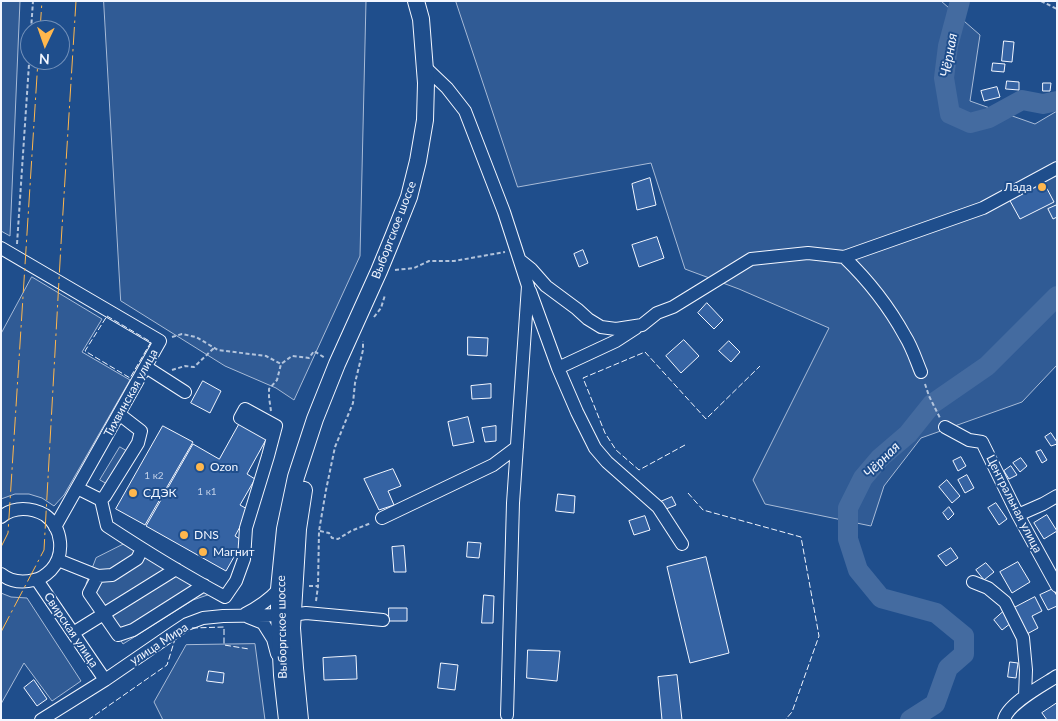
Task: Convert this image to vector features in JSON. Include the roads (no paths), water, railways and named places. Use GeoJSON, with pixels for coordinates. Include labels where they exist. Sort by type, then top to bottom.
{"type":"FeatureCollection","features":[{"type":"Feature","properties":{"kind":"main road","name":"Выборгское шоссе"},"geometry":{"type":"LineString","coordinates":[[300,720],[292,628],[286,615],[279,589],[285,530],[296,477],[315,419],[337,364],[380,271],[409,197],[418,161],[425,120],[425,67],[421,19],[416,1]]}},
{"type":"Feature","properties":{"kind":"main road","name":"Выборгское шоссе"},"geometry":{"type":"LineString","coordinates":[[287,720],[282,675],[286,615],[315,419]]}},
{"type":"Feature","properties":{"kind":"street"},"geometry":{"type":"LineString","coordinates":[[425,67],[447,88],[465,111],[504,212],[528,286],[558,368],[595,448],[607,462],[658,507],[682,544]]}},
{"type":"Feature","properties":{"kind":"street"},"geometry":{"type":"LineString","coordinates":[[558,368],[616,341],[657,313],[673,307],[751,260],[808,253],[844,257],[983,208],[1057,168]]}},
{"type":"Feature","properties":{"kind":"street","name":"Тихвинская улица"},"geometry":{"type":"LineString","coordinates":[[1,248],[160,341],[151,370],[119,414],[56,527]]}},
{"type":"Feature","properties":{"kind":"street"},"geometry":{"type":"LineString","coordinates":[[844,257],[865,277],[886,303],[906,338],[921,372]]}},
{"type":"Feature","properties":{"kind":"street"},"geometry":{"type":"LineString","coordinates":[[520,260],[546,286],[601,327],[616,329],[642,325]]}},
{"type":"Feature","properties":{"kind":"street"},"geometry":{"type":"LineString","coordinates":[[507,715],[513,512],[528,286]]}},
{"type":"Feature","properties":{"kind":"street"},"geometry":{"type":"LineString","coordinates":[[151,370],[185,392]]}},
{"type":"Feature","properties":{"kind":"street"},"geometry":{"type":"LineString","coordinates":[[101,500],[138,443],[142,431],[119,414]]}},
{"type":"Feature","properties":{"kind":"street","name":"Центральная улица"},"geometry":{"type":"LineString","coordinates":[[945,427],[969,440],[982,442],[1018,516],[1057,586]]}},
{"type":"Feature","properties":{"kind":"street"},"geometry":{"type":"LineString","coordinates":[[101,500],[107,526],[204,586],[225,596],[236,581],[244,559],[246,528],[274,431]]}},
{"type":"Feature","properties":{"kind":"street"},"geometry":{"type":"LineString","coordinates":[[382,518],[493,465],[517,447]]}},
{"type":"Feature","properties":{"kind":"street"},"geometry":{"type":"LineString","coordinates":[[77,488],[101,500]]}},
{"type":"Feature","properties":{"kind":"street"},"geometry":{"type":"LineString","coordinates":[[1018,516],[1057,496]]}},
{"type":"Feature","properties":{"kind":"street"},"geometry":{"type":"LineString","coordinates":[[1,574],[7,578],[22,582],[37,580],[53,568],[58,560],[60,549],[60,537],[56,527],[46,516],[32,510],[18,509],[2,514]]}},
{"type":"Feature","properties":{"kind":"street"},"geometry":{"type":"LineString","coordinates":[[58,560],[98,576],[112,575],[137,560],[142,549]]}},
{"type":"Feature","properties":{"kind":"street"},"geometry":{"type":"LineString","coordinates":[[73,633],[176,569]]}},
{"type":"Feature","properties":{"kind":"street"},"geometry":{"type":"LineString","coordinates":[[98,576],[90,593],[118,635],[132,630],[204,586]]}},
{"type":"Feature","properties":{"kind":"street","name":"Свирская улица"},"geometry":{"type":"LineString","coordinates":[[37,580],[105,680]]}},
{"type":"Feature","properties":{"kind":"street"},"geometry":{"type":"LineString","coordinates":[[973,582],[988,588],[1005,602],[1024,638],[1025,696]]}},
{"type":"Feature","properties":{"kind":"street"},"geometry":{"type":"LineString","coordinates":[[243,615],[270,599],[279,589]]}},
{"type":"Feature","properties":{"kind":"street","name":"улица Мира"},"geometry":{"type":"LineString","coordinates":[[41,720],[105,680],[187,624],[203,618],[243,615],[317,614],[383,620]]}},
{"type":"Feature","properties":{"kind":"street"},"geometry":{"type":"LineString","coordinates":[[243,615],[263,623],[273,639],[282,675]]}},
{"type":"Feature","properties":{"kind":"street"},"geometry":{"type":"LineString","coordinates":[[1004,720],[1005,714],[1025,696],[1057,676]]}},
{"type":"Feature","properties":{"kind":"waterway","name":"Чёрная"},"geometry":{"type":"LineString","coordinates":[[960,1],[948,46],[944,78],[950,114],[970,123],[989,118],[1022,100],[1043,104],[1057,101]]}},
{"type":"Feature","properties":{"kind":"waterway","name":"Чёрная"},"geometry":{"type":"LineString","coordinates":[[910,720],[935,704],[948,668],[964,654],[964,636],[936,613],[881,598],[858,570],[848,539],[848,508],[863,478],[880,458],[908,434],[932,404],[987,366],[1057,296]]}},
{"type":"Feature","properties":{"kind":"place","name":"Лада"},"geometry":{"type":"Point","coordinates":[1042,187]}},
{"type":"Feature","properties":{"kind":"place","name":"Ozon"},"geometry":{"type":"Point","coordinates":[200,467]}},
{"type":"Feature","properties":{"kind":"place","name":"СДЭК"},"geometry":{"type":"Point","coordinates":[133,493]}},
{"type":"Feature","properties":{"kind":"place","name":"DNS"},"geometry":{"type":"Point","coordinates":[184,535]}},
{"type":"Feature","properties":{"kind":"place","name":"Магнит"},"geometry":{"type":"Point","coordinates":[203,552]}}]}
